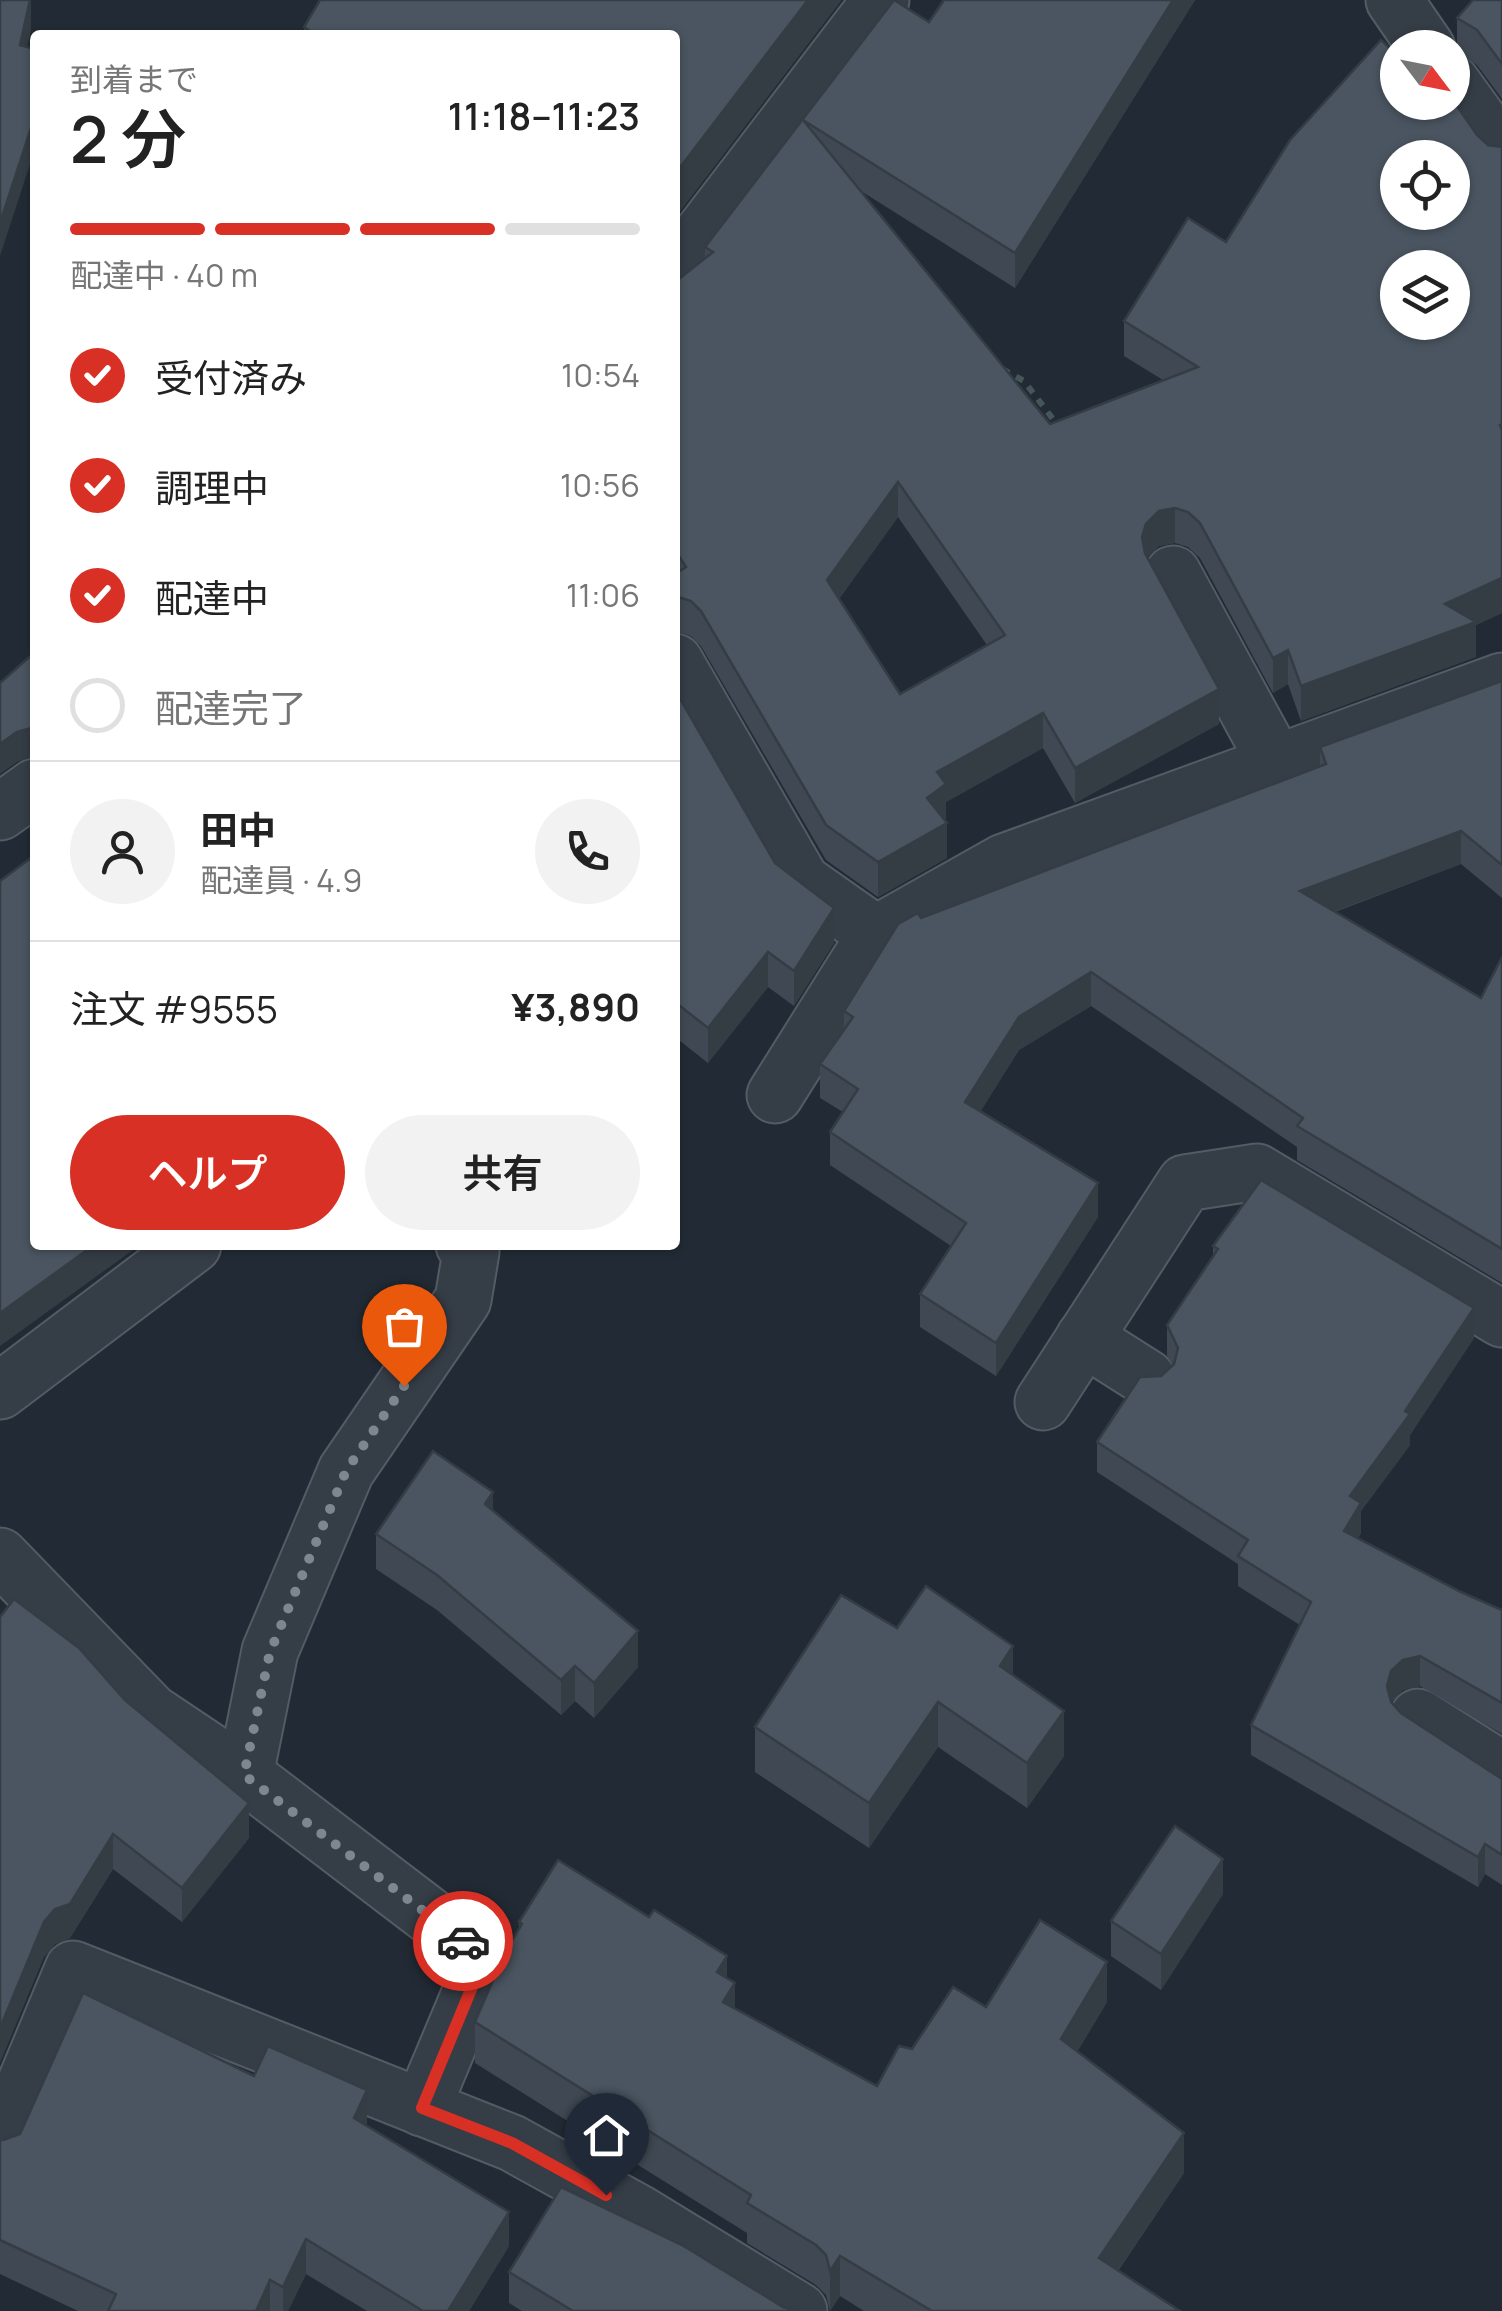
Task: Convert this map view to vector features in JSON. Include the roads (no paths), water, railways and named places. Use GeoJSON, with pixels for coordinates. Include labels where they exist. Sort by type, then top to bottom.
{"type":"FeatureCollection","features":[{"type":"Feature","properties":{"kind":"street"},"geometry":{"type":"LineString","coordinates":[[680,262],[880,0]]}},
{"type":"Feature","properties":{"kind":"street"},"geometry":{"type":"LineString","coordinates":[[1394,0],[1415,30]]}},
{"type":"Feature","properties":{"kind":"street"},"geometry":{"type":"LineString","coordinates":[[1470,108],[1502,152]]}},
{"type":"Feature","properties":{"kind":"street"},"geometry":{"type":"LineString","coordinates":[[1174,574],[1276,763]]}},
{"type":"Feature","properties":{"kind":"street"},"geometry":{"type":"LineString","coordinates":[[775,1095],[876,934],[1004,862],[1502,681]]}},
{"type":"Feature","properties":{"kind":"street"},"geometry":{"type":"LineString","coordinates":[[684,697],[802,882],[876,934]]}},
{"type":"Feature","properties":{"kind":"street"},"geometry":{"type":"LineString","coordinates":[[0,812],[30,791]]}},
{"type":"Feature","properties":{"kind":"street"},"geometry":{"type":"LineString","coordinates":[[1043,1402],[1185,1182],[1257,1172],[1502,1320]]}},
{"type":"Feature","properties":{"kind":"street"},"geometry":{"type":"LineString","coordinates":[[0,1392],[186,1250]]}},
{"type":"Feature","properties":{"kind":"street"},"geometry":{"type":"LineString","coordinates":[[244,1775],[270,1652],[346,1471],[463,1300],[469,1250]]}},
{"type":"Feature","properties":{"kind":"street"},"geometry":{"type":"LineString","coordinates":[[1084,1338],[1147,1378]]}},
{"type":"Feature","properties":{"kind":"street"},"geometry":{"type":"LineString","coordinates":[[0,1556],[151,1712],[244,1775],[484,1958],[422,2108]]}},
{"type":"Feature","properties":{"kind":"street"},"geometry":{"type":"LineString","coordinates":[[1418,1716],[1502,1770]]}},
{"type":"Feature","properties":{"kind":"street"},"geometry":{"type":"LineString","coordinates":[[0,2144],[73,1969],[512,2143],[637,2212],[800,2311]]}}]}
